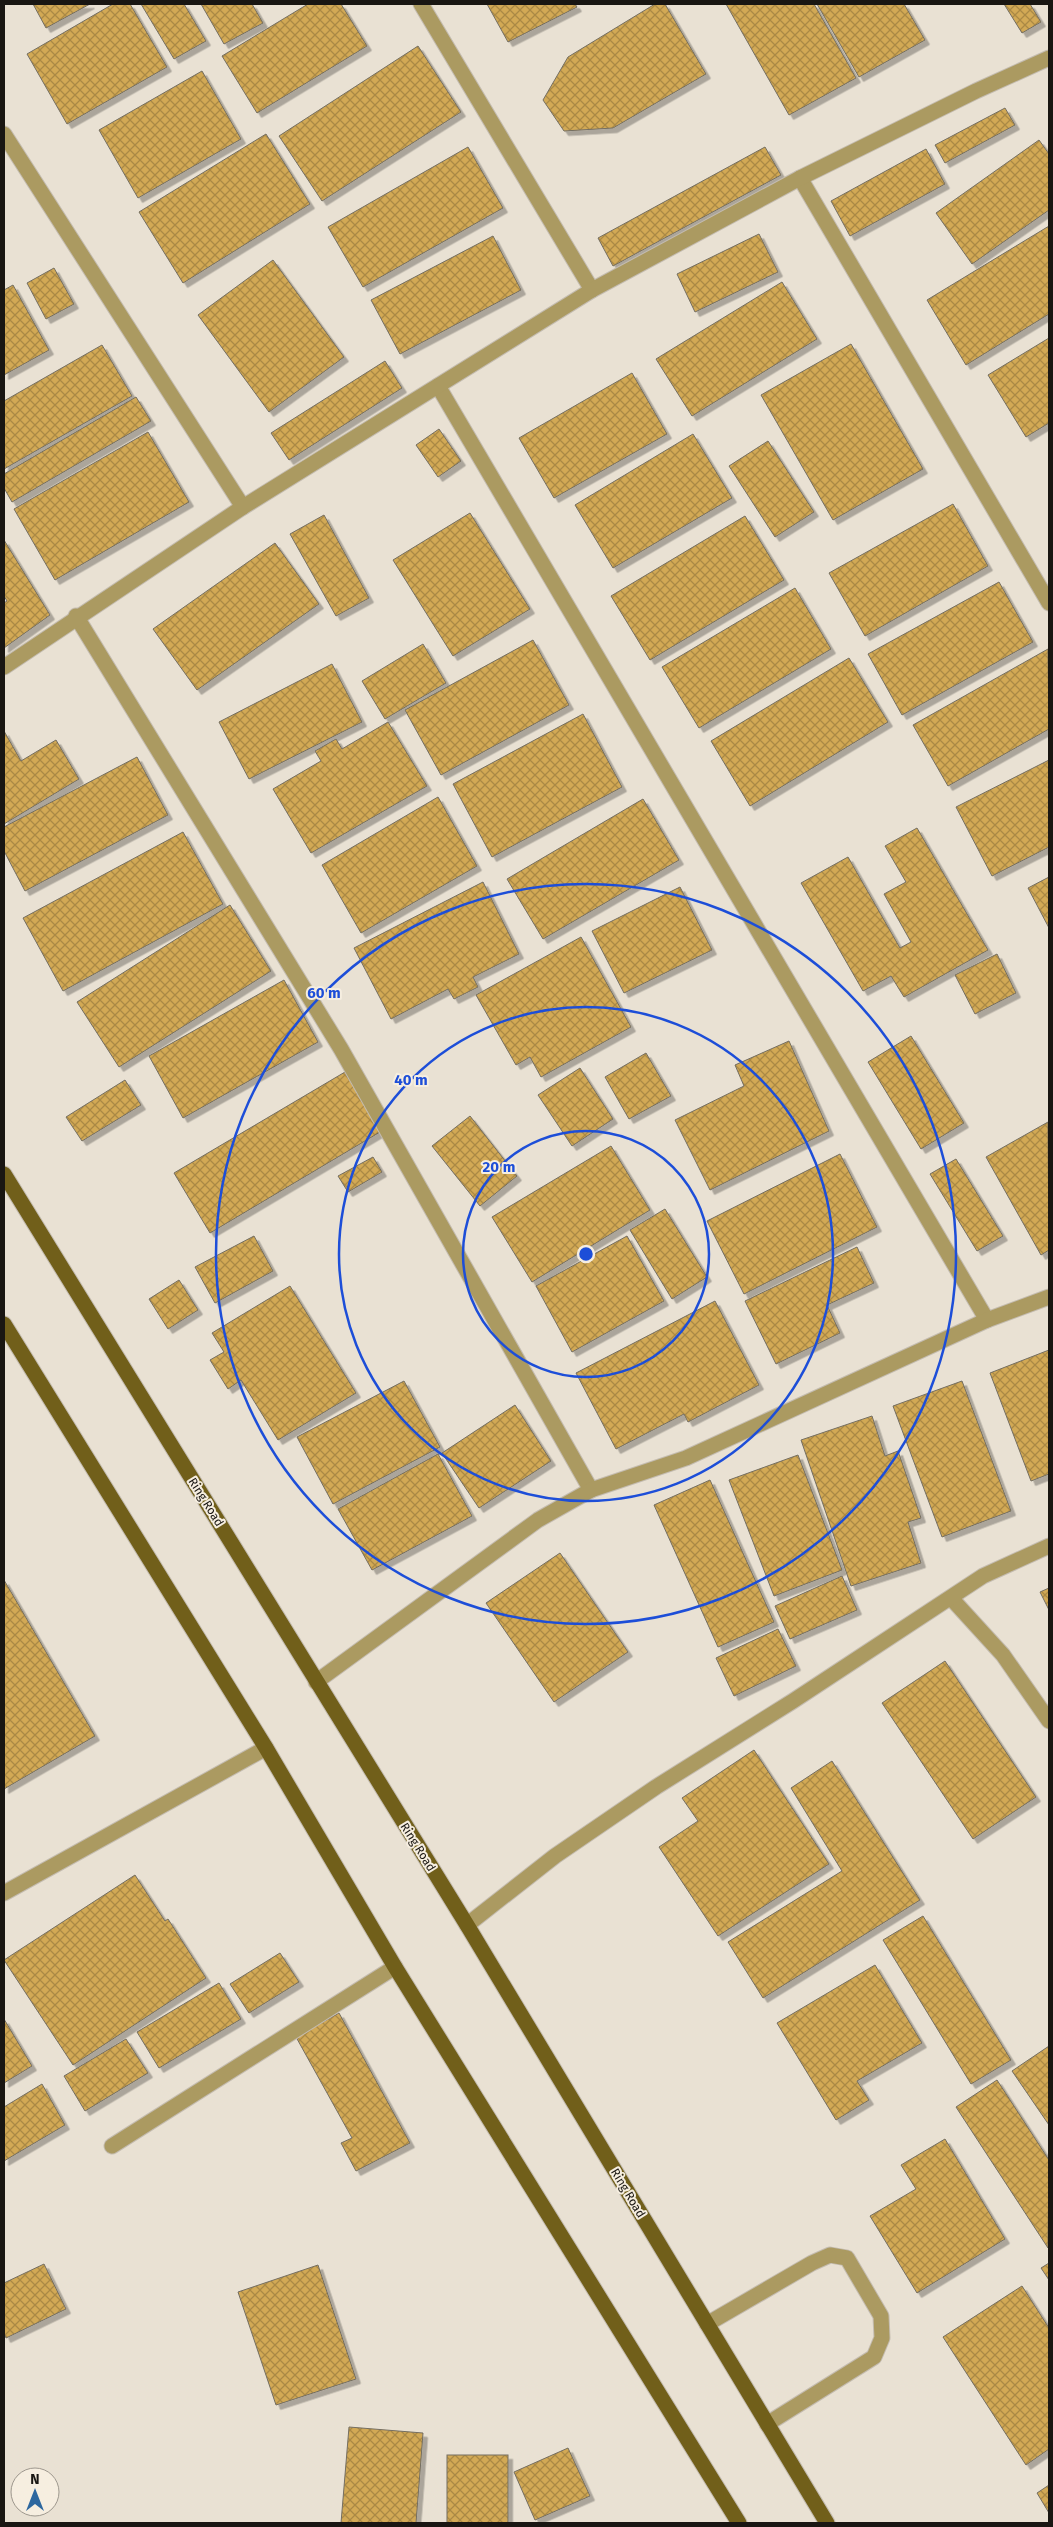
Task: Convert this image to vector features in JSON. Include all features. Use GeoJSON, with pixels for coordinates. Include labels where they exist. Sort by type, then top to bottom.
{"type":"FeatureCollection","features":[{"type":"Feature","properties":{"kind":"main road","name":"Ring Road"},"geometry":{"type":"LineString","coordinates":[[4,1174],[467,1925],[827,2523]]}},
{"type":"Feature","properties":{"kind":"main road"},"geometry":{"type":"LineString","coordinates":[[4,1324],[266,1748],[395,1967],[739,2523]]}},
{"type":"Feature","properties":{"kind":"street"},"geometry":{"type":"LineString","coordinates":[[421,4],[592,290]]}},
{"type":"Feature","properties":{"kind":"street"},"geometry":{"type":"LineString","coordinates":[[4,667],[76,616],[243,506],[592,290],[800,178],[976,91],[1049,58]]}},
{"type":"Feature","properties":{"kind":"street"},"geometry":{"type":"LineString","coordinates":[[4,134],[243,506]]}},
{"type":"Feature","properties":{"kind":"street"},"geometry":{"type":"LineString","coordinates":[[800,178],[1049,603]]}},
{"type":"Feature","properties":{"kind":"street"},"geometry":{"type":"LineString","coordinates":[[438,386],[987,1320]]}},
{"type":"Feature","properties":{"kind":"street"},"geometry":{"type":"LineString","coordinates":[[76,616],[341,1049],[591,1490]]}},
{"type":"Feature","properties":{"kind":"street"},"geometry":{"type":"LineString","coordinates":[[316,1682],[538,1520],[591,1490],[686,1458],[987,1320],[1049,1297]]}},
{"type":"Feature","properties":{"kind":"street"},"geometry":{"type":"LineString","coordinates":[[467,1925],[555,1856],[656,1787],[983,1576],[1049,1546]]}},
{"type":"Feature","properties":{"kind":"street"},"geometry":{"type":"LineString","coordinates":[[951,1598],[1003,1655],[1049,1721]]}},
{"type":"Feature","properties":{"kind":"street"},"geometry":{"type":"LineString","coordinates":[[4,1893],[266,1748]]}},
{"type":"Feature","properties":{"kind":"street"},"geometry":{"type":"LineString","coordinates":[[112,2146],[395,1967]]}},
{"type":"Feature","properties":{"kind":"street"},"geometry":{"type":"LineString","coordinates":[[707,2324],[812,2262],[830,2255],[846,2258],[881,2316],[882,2338],[874,2357],[768,2424]]}},
{"type":"Feature","properties":{"kind":"building"},"geometry":{"type":"Polygon","coordinates":[[[33,4],[90,4],[46,28],[33,4]]]}},
{"type":"Feature","properties":{"kind":"building"},"geometry":{"type":"Polygon","coordinates":[[[113,4],[130,4],[167,67],[67,124],[27,54],[113,4]]]}},
{"type":"Feature","properties":{"kind":"building"},"geometry":{"type":"Polygon","coordinates":[[[141,4],[184,4],[206,41],[174,59],[141,4]]]}},
{"type":"Feature","properties":{"kind":"building"},"geometry":{"type":"Polygon","coordinates":[[[201,4],[252,4],[263,23],[224,44],[201,4]]]}},
{"type":"Feature","properties":{"kind":"building"},"geometry":{"type":"Polygon","coordinates":[[[308,4],[341,4],[367,46],[257,113],[222,56],[308,4]]]}},
{"type":"Feature","properties":{"kind":"building"},"geometry":{"type":"Polygon","coordinates":[[[487,4],[575,4],[577,7],[508,42],[487,4]]]}},
{"type":"Feature","properties":{"kind":"building"},"geometry":{"type":"Polygon","coordinates":[[[655,4],[665,4],[706,74],[613,128],[564,131],[543,100],[568,57],[655,4]]]}},
{"type":"Feature","properties":{"kind":"building"},"geometry":{"type":"Polygon","coordinates":[[[726,4],[814,4],[856,78],[789,115],[726,4]]]}},
{"type":"Feature","properties":{"kind":"building"},"geometry":{"type":"Polygon","coordinates":[[[817,4],[904,4],[925,40],[859,77],[817,4]]]}},
{"type":"Feature","properties":{"kind":"building"},"geometry":{"type":"Polygon","coordinates":[[[1004,4],[1030,4],[1041,22],[1022,33],[1004,4]]]}},
{"type":"Feature","properties":{"kind":"building"},"geometry":{"type":"Polygon","coordinates":[[[418,46],[461,112],[322,201],[279,136],[418,46]]]}},
{"type":"Feature","properties":{"kind":"building"},"geometry":{"type":"Polygon","coordinates":[[[202,71],[241,139],[138,198],[99,130],[202,71]]]}},
{"type":"Feature","properties":{"kind":"building"},"geometry":{"type":"Polygon","coordinates":[[[1005,108],[1015,125],[945,163],[935,145],[1005,108]]]}},
{"type":"Feature","properties":{"kind":"building"},"geometry":{"type":"Polygon","coordinates":[[[266,134],[310,204],[183,283],[139,212],[266,134]]]}},
{"type":"Feature","properties":{"kind":"building"},"geometry":{"type":"Polygon","coordinates":[[[1039,140],[1049,154],[1049,210],[972,264],[936,213],[1039,140]]]}},
{"type":"Feature","properties":{"kind":"building"},"geometry":{"type":"Polygon","coordinates":[[[468,147],[503,208],[363,287],[328,227],[468,147]]]}},
{"type":"Feature","properties":{"kind":"building"},"geometry":{"type":"Polygon","coordinates":[[[765,147],[781,175],[613,266],[598,238],[765,147]]]}},
{"type":"Feature","properties":{"kind":"building"},"geometry":{"type":"Polygon","coordinates":[[[926,149],[945,184],[850,236],[831,201],[926,149]]]}},
{"type":"Feature","properties":{"kind":"building"},"geometry":{"type":"Polygon","coordinates":[[[1049,226],[1049,314],[966,365],[927,300],[1049,226]]]}},
{"type":"Feature","properties":{"kind":"building"},"geometry":{"type":"Polygon","coordinates":[[[759,234],[778,272],[695,312],[677,274],[759,234]]]}},
{"type":"Feature","properties":{"kind":"building"},"geometry":{"type":"Polygon","coordinates":[[[493,236],[521,290],[400,354],[371,300],[493,236]]]}},
{"type":"Feature","properties":{"kind":"building"},"geometry":{"type":"Polygon","coordinates":[[[273,260],[344,357],[269,412],[198,315],[273,260]]]}},
{"type":"Feature","properties":{"kind":"building"},"geometry":{"type":"Polygon","coordinates":[[[54,268],[74,304],[46,319],[27,283],[54,268]]]}},
{"type":"Feature","properties":{"kind":"building"},"geometry":{"type":"Polygon","coordinates":[[[782,282],[817,339],[692,416],[656,359],[782,282]]]}},
{"type":"Feature","properties":{"kind":"building"},"geometry":{"type":"Polygon","coordinates":[[[13,285],[49,350],[4,375],[4,290],[13,285]]]}},
{"type":"Feature","properties":{"kind":"building"},"geometry":{"type":"Polygon","coordinates":[[[1049,338],[1049,423],[1026,437],[988,375],[1049,338]]]}},
{"type":"Feature","properties":{"kind":"building"},"geometry":{"type":"Polygon","coordinates":[[[851,344],[923,469],[833,520],[761,395],[851,344]]]}},
{"type":"Feature","properties":{"kind":"building"},"geometry":{"type":"Polygon","coordinates":[[[102,345],[132,396],[4,469],[4,401],[102,345]]]}},
{"type":"Feature","properties":{"kind":"building"},"geometry":{"type":"Polygon","coordinates":[[[385,361],[402,388],[289,460],[271,433],[385,361]]]}},
{"type":"Feature","properties":{"kind":"building"},"geometry":{"type":"Polygon","coordinates":[[[632,373],[667,434],[554,498],[519,438],[632,373]]]}},
{"type":"Feature","properties":{"kind":"building"},"geometry":{"type":"Polygon","coordinates":[[[136,397],[151,421],[12,502],[4,488],[4,474],[136,397]]]}},
{"type":"Feature","properties":{"kind":"building"},"geometry":{"type":"Polygon","coordinates":[[[439,429],[461,461],[438,477],[416,445],[439,429]]]}},
{"type":"Feature","properties":{"kind":"building"},"geometry":{"type":"Polygon","coordinates":[[[148,432],[189,502],[55,580],[14,509],[148,432]]]}},
{"type":"Feature","properties":{"kind":"building"},"geometry":{"type":"Polygon","coordinates":[[[693,434],[732,498],[613,568],[575,505],[693,434]]]}},
{"type":"Feature","properties":{"kind":"building"},"geometry":{"type":"Polygon","coordinates":[[[768,441],[814,512],[775,537],[729,466],[768,441]]]}},
{"type":"Feature","properties":{"kind":"building"},"geometry":{"type":"Polygon","coordinates":[[[953,504],[988,566],[865,636],[829,573],[953,504]]]}},
{"type":"Feature","properties":{"kind":"building"},"geometry":{"type":"Polygon","coordinates":[[[470,513],[530,609],[453,656],[393,560],[470,513]]]}},
{"type":"Feature","properties":{"kind":"building"},"geometry":{"type":"Polygon","coordinates":[[[324,515],[369,598],[336,616],[290,534],[324,515]]]}},
{"type":"Feature","properties":{"kind":"building"},"geometry":{"type":"Polygon","coordinates":[[[745,516],[784,580],[650,660],[611,596],[745,516]]]}},
{"type":"Feature","properties":{"kind":"building"},"geometry":{"type":"Polygon","coordinates":[[[4,540],[50,615],[4,648],[4,603],[7,601],[4,596],[4,540]]]}},
{"type":"Feature","properties":{"kind":"building"},"geometry":{"type":"Polygon","coordinates":[[[275,543],[319,604],[197,690],[153,629],[275,543]]]}},
{"type":"Feature","properties":{"kind":"building"},"geometry":{"type":"Polygon","coordinates":[[[999,582],[1033,642],[902,715],[868,654],[999,582]]]}},
{"type":"Feature","properties":{"kind":"building"},"geometry":{"type":"Polygon","coordinates":[[[795,588],[831,649],[699,728],[662,667],[795,588]]]}},
{"type":"Feature","properties":{"kind":"building"},"geometry":{"type":"Polygon","coordinates":[[[533,640],[569,705],[441,775],[405,710],[533,640]]]}},
{"type":"Feature","properties":{"kind":"building"},"geometry":{"type":"Polygon","coordinates":[[[423,644],[446,683],[385,719],[362,681],[423,644]]]}},
{"type":"Feature","properties":{"kind":"building"},"geometry":{"type":"Polygon","coordinates":[[[1048,649],[1049,729],[948,786],[913,725],[1048,649]]]}},
{"type":"Feature","properties":{"kind":"building"},"geometry":{"type":"Polygon","coordinates":[[[849,658],[888,722],[750,806],[711,741],[849,658]]]}},
{"type":"Feature","properties":{"kind":"building"},"geometry":{"type":"Polygon","coordinates":[[[332,664],[362,722],[249,779],[219,722],[332,664]]]}},
{"type":"Feature","properties":{"kind":"building"},"geometry":{"type":"Polygon","coordinates":[[[583,714],[622,787],[492,857],[453,784],[583,714]]]}},
{"type":"Feature","properties":{"kind":"building"},"geometry":{"type":"Polygon","coordinates":[[[388,722],[427,786],[311,853],[273,789],[321,761],[315,751],[336,739],[342,749],[388,722]]]}},
{"type":"Feature","properties":{"kind":"building"},"geometry":{"type":"Polygon","coordinates":[[[4,731],[21,761],[56,740],[79,779],[4,824],[4,731]]]}},
{"type":"Feature","properties":{"kind":"building"},"geometry":{"type":"Polygon","coordinates":[[[137,757],[168,815],[25,891],[4,851],[4,827],[137,757]]]}},
{"type":"Feature","properties":{"kind":"building"},"geometry":{"type":"Polygon","coordinates":[[[1049,760],[1049,847],[992,876],[956,807],[1049,760]]]}},
{"type":"Feature","properties":{"kind":"building"},"geometry":{"type":"Polygon","coordinates":[[[438,797],[477,866],[361,933],[322,865],[438,797]]]}},
{"type":"Feature","properties":{"kind":"building"},"geometry":{"type":"Polygon","coordinates":[[[643,799],[679,860],[543,939],[507,879],[643,799]]]}},
{"type":"Feature","properties":{"kind":"building"},"geometry":{"type":"Polygon","coordinates":[[[917,828],[988,950],[904,997],[891,976],[863,991],[801,883],[848,857],[900,948],[911,942],[884,894],[906,882],[885,846],[917,828]]]}},
{"type":"Feature","properties":{"kind":"building"},"geometry":{"type":"Polygon","coordinates":[[[183,832],[223,904],[63,991],[23,918],[183,832]]]}},
{"type":"Feature","properties":{"kind":"building"},"geometry":{"type":"Polygon","coordinates":[[[1049,877],[1049,928],[1028,888],[1049,877]]]}},
{"type":"Feature","properties":{"kind":"building"},"geometry":{"type":"Polygon","coordinates":[[[483,882],[519,954],[473,977],[478,987],[454,999],[448,989],[391,1019],[354,948],[483,882]]]}},
{"type":"Feature","properties":{"kind":"building"},"geometry":{"type":"Polygon","coordinates":[[[680,887],[712,950],[624,993],[592,931],[680,887]]]}},
{"type":"Feature","properties":{"kind":"building"},"geometry":{"type":"Polygon","coordinates":[[[230,905],[271,971],[119,1067],[77,1002],[230,905]]]}},
{"type":"Feature","properties":{"kind":"building"},"geometry":{"type":"Polygon","coordinates":[[[581,937],[631,1027],[541,1077],[530,1057],[516,1065],[476,995],[581,937]]]}},
{"type":"Feature","properties":{"kind":"building"},"geometry":{"type":"Polygon","coordinates":[[[997,954],[1016,993],[975,1014],[955,975],[997,954]]]}},
{"type":"Feature","properties":{"kind":"building"},"geometry":{"type":"Polygon","coordinates":[[[284,980],[318,1042],[183,1118],[149,1056],[284,980]]]}},
{"type":"Feature","properties":{"kind":"building"},"geometry":{"type":"Polygon","coordinates":[[[911,1036],[964,1123],[921,1149],[868,1062],[911,1036]]]}},
{"type":"Feature","properties":{"kind":"building"},"geometry":{"type":"Polygon","coordinates":[[[789,1041],[829,1131],[710,1190],[675,1120],[744,1086],[735,1065],[789,1041]]]}},
{"type":"Feature","properties":{"kind":"building"},"geometry":{"type":"Polygon","coordinates":[[[646,1053],[671,1096],[629,1119],[605,1077],[646,1053]]]}},
{"type":"Feature","properties":{"kind":"building"},"geometry":{"type":"Polygon","coordinates":[[[580,1068],[613,1119],[572,1146],[538,1095],[580,1068]]]}},
{"type":"Feature","properties":{"kind":"building"},"geometry":{"type":"Polygon","coordinates":[[[345,1072],[380,1132],[210,1233],[174,1173],[345,1072]]]}},
{"type":"Feature","properties":{"kind":"building"},"geometry":{"type":"Polygon","coordinates":[[[125,1080],[141,1105],[82,1141],[66,1117],[125,1080]]]}},
{"type":"Feature","properties":{"kind":"building"},"geometry":{"type":"Polygon","coordinates":[[[470,1116],[517,1176],[480,1206],[432,1146],[470,1116]]]}},
{"type":"Feature","properties":{"kind":"building"},"geometry":{"type":"Polygon","coordinates":[[[1048,1122],[1049,1250],[1041,1255],[986,1157],[1048,1122]]]}},
{"type":"Feature","properties":{"kind":"building"},"geometry":{"type":"Polygon","coordinates":[[[611,1146],[650,1210],[532,1282],[492,1217],[611,1146]]]}},
{"type":"Feature","properties":{"kind":"building"},"geometry":{"type":"Polygon","coordinates":[[[840,1154],[877,1227],[744,1294],[707,1221],[840,1154]]]}},
{"type":"Feature","properties":{"kind":"building"},"geometry":{"type":"Polygon","coordinates":[[[373,1157],[382,1172],[348,1192],[338,1176],[373,1157]]]}},
{"type":"Feature","properties":{"kind":"building"},"geometry":{"type":"Polygon","coordinates":[[[956,1159],[1003,1236],[977,1251],[930,1174],[956,1159]]]}},
{"type":"Feature","properties":{"kind":"building"},"geometry":{"type":"Polygon","coordinates":[[[665,1209],[707,1277],[672,1299],[630,1230],[665,1209]]]}},
{"type":"Feature","properties":{"kind":"building"},"geometry":{"type":"Polygon","coordinates":[[[254,1236],[273,1271],[215,1303],[195,1267],[254,1236]]]}},
{"type":"Feature","properties":{"kind":"building"},"geometry":{"type":"Polygon","coordinates":[[[627,1236],[664,1301],[572,1352],[536,1286],[627,1236]]]}},
{"type":"Feature","properties":{"kind":"building"},"geometry":{"type":"Polygon","coordinates":[[[857,1247],[874,1283],[827,1305],[840,1333],[776,1364],[745,1301],[857,1247]]]}},
{"type":"Feature","properties":{"kind":"building"},"geometry":{"type":"Polygon","coordinates":[[[179,1280],[198,1310],[168,1329],[149,1299],[179,1280]]]}},
{"type":"Feature","properties":{"kind":"building"},"geometry":{"type":"Polygon","coordinates":[[[290,1286],[356,1393],[278,1440],[241,1380],[228,1389],[210,1360],[224,1352],[212,1333],[290,1286]]]}},
{"type":"Feature","properties":{"kind":"building"},"geometry":{"type":"Polygon","coordinates":[[[715,1301],[759,1385],[688,1422],[684,1414],[616,1449],[576,1373],[715,1301]]]}},
{"type":"Feature","properties":{"kind":"building"},"geometry":{"type":"Polygon","coordinates":[[[1049,1350],[1049,1474],[1031,1481],[990,1373],[1049,1350]]]}},
{"type":"Feature","properties":{"kind":"building"},"geometry":{"type":"Polygon","coordinates":[[[404,1381],[440,1447],[333,1504],[297,1437],[404,1381]]]}},
{"type":"Feature","properties":{"kind":"building"},"geometry":{"type":"Polygon","coordinates":[[[962,1381],[1011,1511],[942,1537],[893,1406],[962,1381]]]}},
{"type":"Feature","properties":{"kind":"building"},"geometry":{"type":"Polygon","coordinates":[[[515,1405],[551,1461],[479,1508],[442,1453],[515,1405]]]}},
{"type":"Feature","properties":{"kind":"building"},"geometry":{"type":"Polygon","coordinates":[[[872,1416],[885,1456],[898,1451],[921,1518],[908,1522],[921,1563],[851,1586],[801,1440],[872,1416]]]}},
{"type":"Feature","properties":{"kind":"building"},"geometry":{"type":"Polygon","coordinates":[[[438,1454],[472,1516],[372,1570],[338,1509],[438,1454]]]}},
{"type":"Feature","properties":{"kind":"building"},"geometry":{"type":"Polygon","coordinates":[[[798,1455],[842,1570],[774,1596],[729,1480],[798,1455]]]}},
{"type":"Feature","properties":{"kind":"building"},"geometry":{"type":"Polygon","coordinates":[[[710,1480],[774,1622],[718,1647],[654,1505],[710,1480]]]}},
{"type":"Feature","properties":{"kind":"building"},"geometry":{"type":"Polygon","coordinates":[[[560,1553],[628,1652],[554,1702],[486,1603],[560,1553]]]}},
{"type":"Feature","properties":{"kind":"building"},"geometry":{"type":"Polygon","coordinates":[[[842,1576],[857,1610],[790,1639],[775,1606],[842,1576]]]}},
{"type":"Feature","properties":{"kind":"building"},"geometry":{"type":"Polygon","coordinates":[[[4,1580],[95,1736],[4,1789],[4,1580]]]}},
{"type":"Feature","properties":{"kind":"building"},"geometry":{"type":"Polygon","coordinates":[[[1049,1588],[1049,1610],[1040,1592],[1049,1588]]]}},
{"type":"Feature","properties":{"kind":"building"},"geometry":{"type":"Polygon","coordinates":[[[778,1629],[796,1666],[734,1696],[716,1658],[778,1629]]]}},
{"type":"Feature","properties":{"kind":"building"},"geometry":{"type":"Polygon","coordinates":[[[945,1661],[1036,1797],[973,1839],[882,1703],[945,1661]]]}},
{"type":"Feature","properties":{"kind":"building"},"geometry":{"type":"Polygon","coordinates":[[[754,1750],[829,1864],[718,1936],[659,1847],[698,1821],[682,1798],[754,1750]]]}},
{"type":"Feature","properties":{"kind":"building"},"geometry":{"type":"Polygon","coordinates":[[[832,1761],[920,1900],[763,1998],[728,1942],[842,1871],[791,1788],[832,1761]]]}},
{"type":"Feature","properties":{"kind":"building"},"geometry":{"type":"Polygon","coordinates":[[[135,1875],[165,1921],[168,1919],[206,1978],[73,2065],[4,1960],[135,1875]]]}},
{"type":"Feature","properties":{"kind":"building"},"geometry":{"type":"Polygon","coordinates":[[[923,1916],[1011,2060],[971,2084],[883,1940],[923,1916]]]}},
{"type":"Feature","properties":{"kind":"building"},"geometry":{"type":"Polygon","coordinates":[[[280,1953],[299,1982],[249,2013],[230,1984],[280,1953]]]}},
{"type":"Feature","properties":{"kind":"building"},"geometry":{"type":"Polygon","coordinates":[[[875,1965],[922,2043],[857,2081],[869,2100],[836,2120],[777,2023],[875,1965]]]}},
{"type":"Feature","properties":{"kind":"building"},"geometry":{"type":"Polygon","coordinates":[[[219,1983],[241,2019],[159,2068],[137,2032],[219,1983]]]}},
{"type":"Feature","properties":{"kind":"building"},"geometry":{"type":"Polygon","coordinates":[[[339,2013],[410,2143],[356,2171],[341,2143],[352,2138],[296,2037],[339,2013]]]}},
{"type":"Feature","properties":{"kind":"building"},"geometry":{"type":"Polygon","coordinates":[[[4,2019],[32,2066],[4,2083],[4,2019]]]}},
{"type":"Feature","properties":{"kind":"building"},"geometry":{"type":"Polygon","coordinates":[[[126,2039],[148,2073],[85,2111],[64,2076],[126,2039]]]}},
{"type":"Feature","properties":{"kind":"building"},"geometry":{"type":"Polygon","coordinates":[[[1049,2046],[1049,2125],[1012,2071],[1049,2046]]]}},
{"type":"Feature","properties":{"kind":"building"},"geometry":{"type":"Polygon","coordinates":[[[997,2080],[1049,2160],[1048,2248],[956,2107],[997,2080]]]}},
{"type":"Feature","properties":{"kind":"building"},"geometry":{"type":"Polygon","coordinates":[[[42,2084],[65,2125],[4,2161],[4,2107],[42,2084]]]}},
{"type":"Feature","properties":{"kind":"building"},"geometry":{"type":"Polygon","coordinates":[[[945,2139],[1005,2239],[917,2293],[870,2216],[916,2189],[901,2165],[945,2139]]]}},
{"type":"Feature","properties":{"kind":"building"},"geometry":{"type":"Polygon","coordinates":[[[1049,2263],[1049,2280],[1041,2268],[1049,2263]]]}},
{"type":"Feature","properties":{"kind":"building"},"geometry":{"type":"Polygon","coordinates":[[[44,2264],[66,2309],[6,2338],[4,2333],[4,2283],[44,2264]]]}},
{"type":"Feature","properties":{"kind":"building"},"geometry":{"type":"Polygon","coordinates":[[[318,2265],[356,2379],[276,2405],[238,2292],[318,2265]]]}},
{"type":"Feature","properties":{"kind":"building"},"geometry":{"type":"Polygon","coordinates":[[[1022,2286],[1049,2328],[1049,2449],[1026,2465],[943,2337],[1022,2286]]]}},
{"type":"Feature","properties":{"kind":"building"},"geometry":{"type":"Polygon","coordinates":[[[349,2427],[423,2433],[416,2523],[341,2523],[349,2427]]]}},
{"type":"Feature","properties":{"kind":"building"},"geometry":{"type":"Polygon","coordinates":[[[568,2448],[590,2496],[535,2520],[514,2472],[568,2448]]]}},
{"type":"Feature","properties":{"kind":"building"},"geometry":{"type":"Polygon","coordinates":[[[447,2455],[508,2455],[508,2523],[447,2523],[447,2455]]]}},
{"type":"Feature","properties":{"kind":"building"},"geometry":{"type":"Polygon","coordinates":[[[1049,2485],[1049,2513],[1037,2493],[1049,2485]]]}}]}
